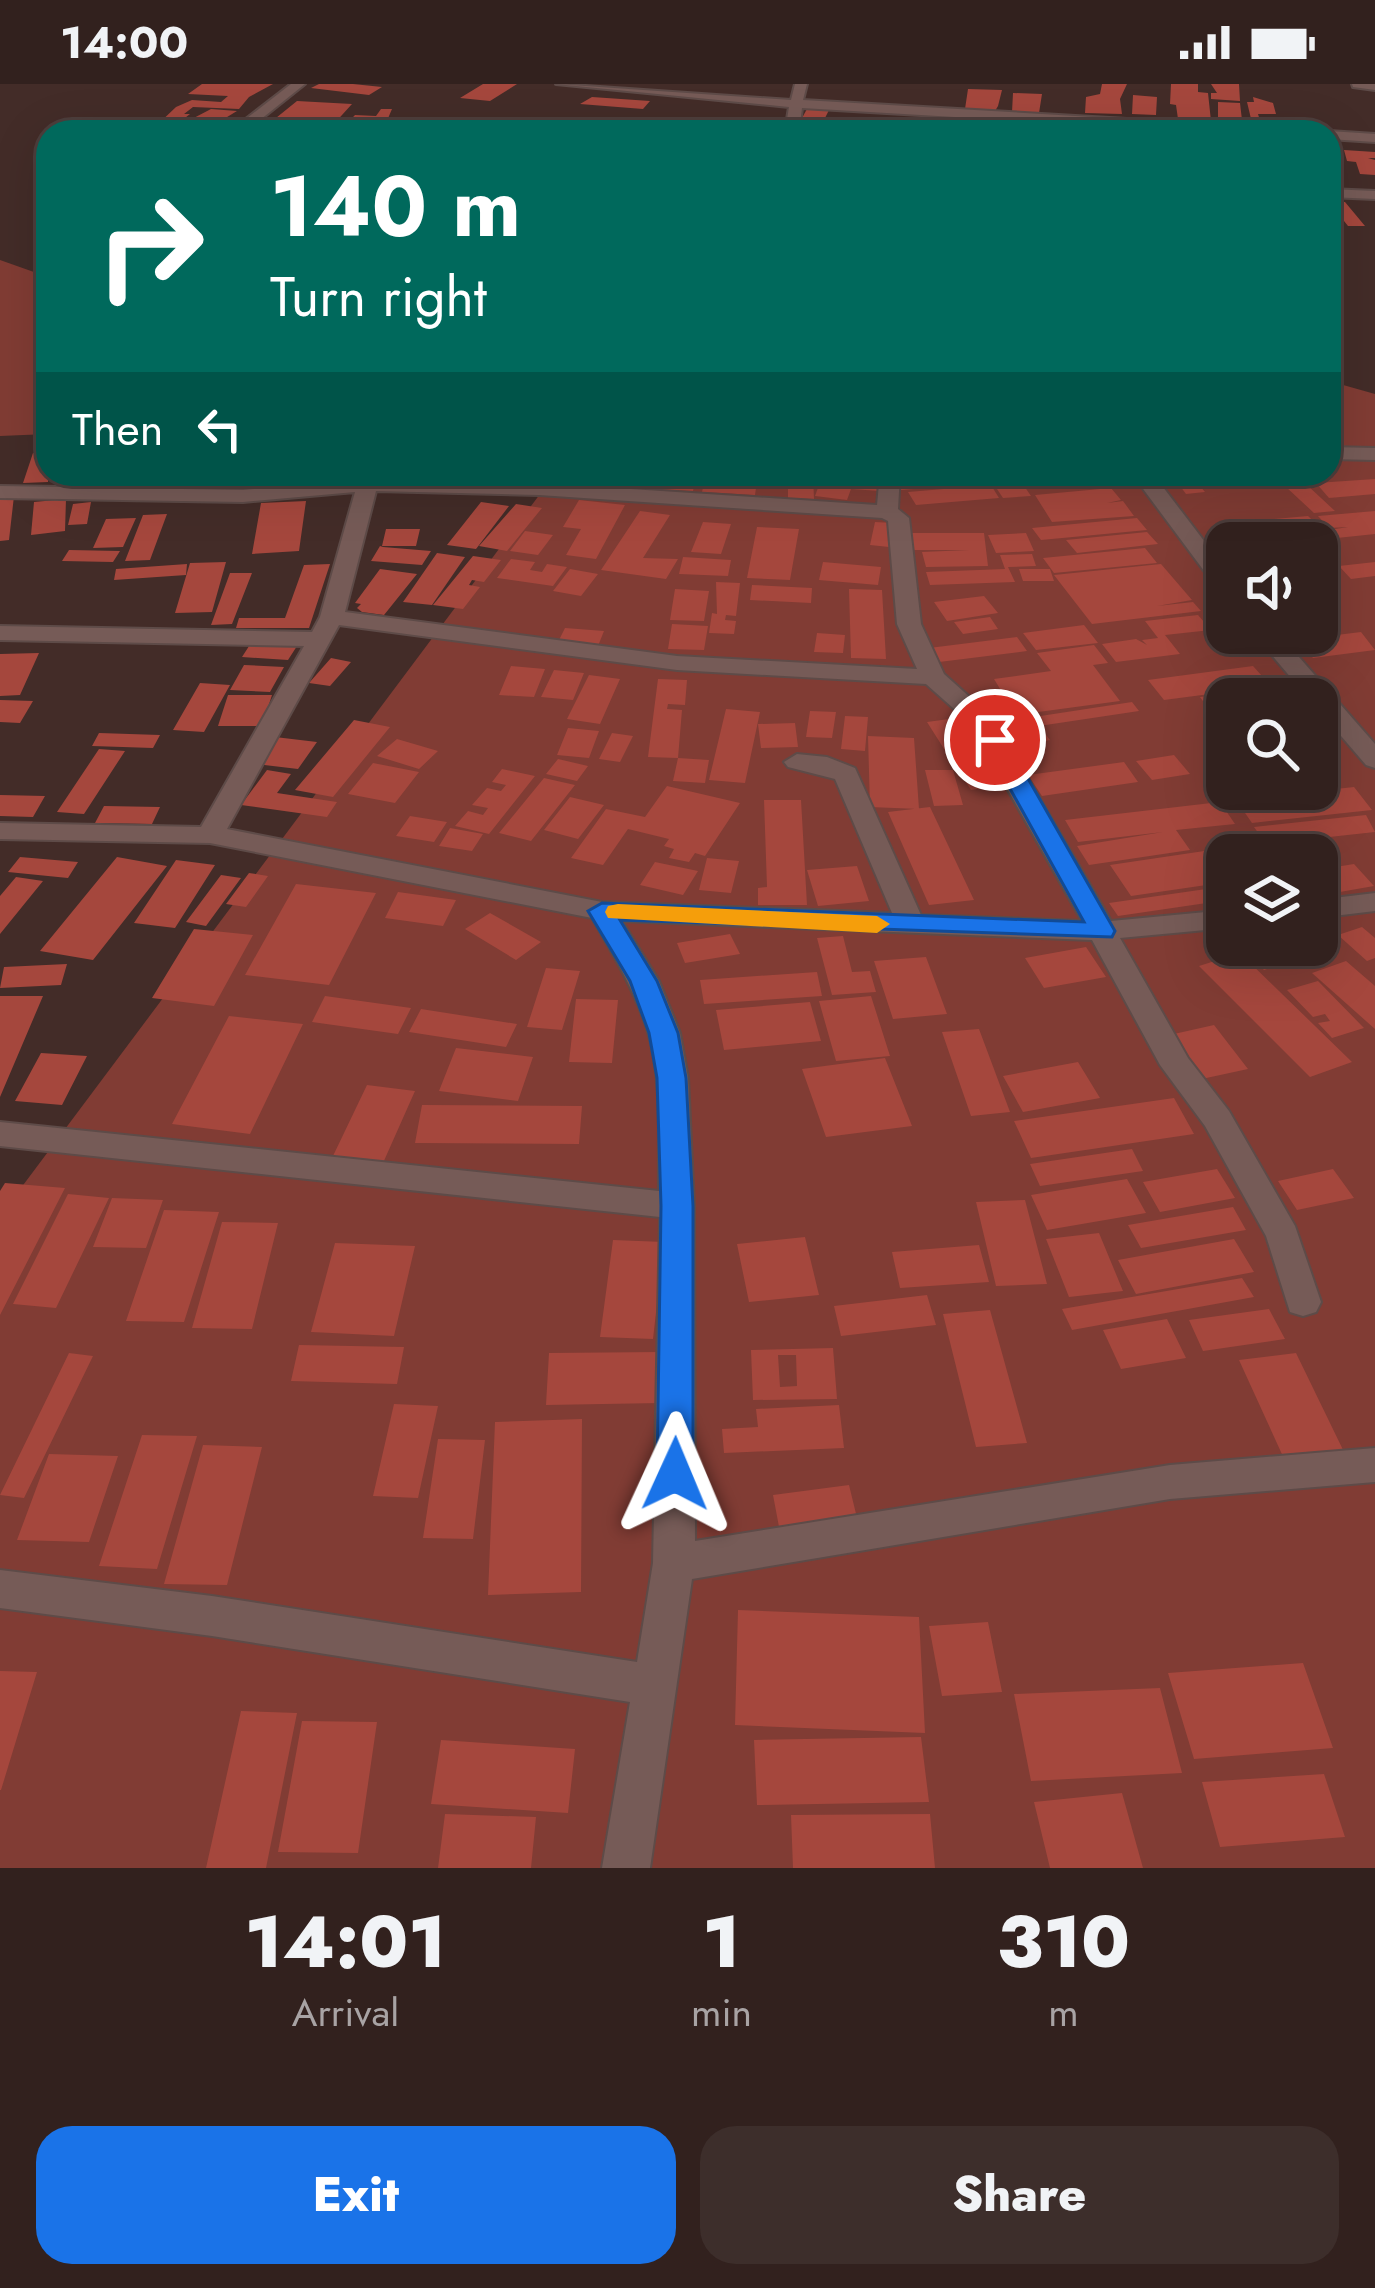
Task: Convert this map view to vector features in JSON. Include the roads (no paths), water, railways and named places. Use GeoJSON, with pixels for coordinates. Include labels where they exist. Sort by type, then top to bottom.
{"type":"FeatureCollection","features":[{"type":"Feature","properties":{"kind":"street"},"geometry":{"type":"LineString","coordinates":[[252,120],[299,84]]}},
{"type":"Feature","properties":{"kind":"street"},"geometry":{"type":"LineString","coordinates":[[562,84],[1073,120]]}},
{"type":"Feature","properties":{"kind":"street"},"geometry":{"type":"LineString","coordinates":[[794,120],[801,84]]}},
{"type":"Feature","properties":{"kind":"street"},"geometry":{"type":"LineString","coordinates":[[1358,84],[1375,86]]}},
{"type":"Feature","properties":{"kind":"street"},"geometry":{"type":"LineString","coordinates":[[1341,136],[1375,138]]}},
{"type":"Feature","properties":{"kind":"street"},"geometry":{"type":"LineString","coordinates":[[1341,194],[1375,195]]}},
{"type":"Feature","properties":{"kind":"street"},"geometry":{"type":"LineString","coordinates":[[1341,453],[1375,454]]}},
{"type":"Feature","properties":{"kind":"street"},"geometry":{"type":"LineString","coordinates":[[0,492],[243,496],[317,486]]}},
{"type":"Feature","properties":{"kind":"street"},"geometry":{"type":"LineString","coordinates":[[210,835],[326,628],[367,486]]}},
{"type":"Feature","properties":{"kind":"street"},"geometry":{"type":"LineString","coordinates":[[488,486],[887,512],[898,518],[909,624],[933,677],[980,718],[1176,1065],[1217,1119],[1283,1235],[1303,1302]]}},
{"type":"Feature","properties":{"kind":"street"},"geometry":{"type":"LineString","coordinates":[[887,512],[889,486]]}},
{"type":"Feature","properties":{"kind":"street"},"geometry":{"type":"LineString","coordinates":[[1151,486],[1206,558]]}},
{"type":"Feature","properties":{"kind":"street"},"geometry":{"type":"LineString","coordinates":[[0,633],[326,628],[677,663],[933,677]]}},
{"type":"Feature","properties":{"kind":"street"},"geometry":{"type":"LineString","coordinates":[[1283,654],[1375,760]]}},
{"type":"Feature","properties":{"kind":"street"},"geometry":{"type":"LineString","coordinates":[[797,762],[827,765],[846,774],[911,926]]}},
{"type":"Feature","properties":{"kind":"street"},"geometry":{"type":"LineString","coordinates":[[0,832],[210,835],[602,911],[1102,931],[1206,921]]}},
{"type":"Feature","properties":{"kind":"street"},"geometry":{"type":"LineString","coordinates":[[1338,906],[1375,902]]}},
{"type":"Feature","properties":{"kind":"street"},"geometry":{"type":"LineString","coordinates":[[602,911],[644,981],[664,1033],[672,1078],[677,1206],[674,1563],[626,1868]]}},
{"type":"Feature","properties":{"kind":"street"},"geometry":{"type":"LineString","coordinates":[[0,1134],[677,1206]]}},
{"type":"Feature","properties":{"kind":"street"},"geometry":{"type":"LineString","coordinates":[[674,1563],[1169,1482],[1375,1465]]}},
{"type":"Feature","properties":{"kind":"street"},"geometry":{"type":"LineString","coordinates":[[0,1589],[212,1616],[653,1685]]}}]}
